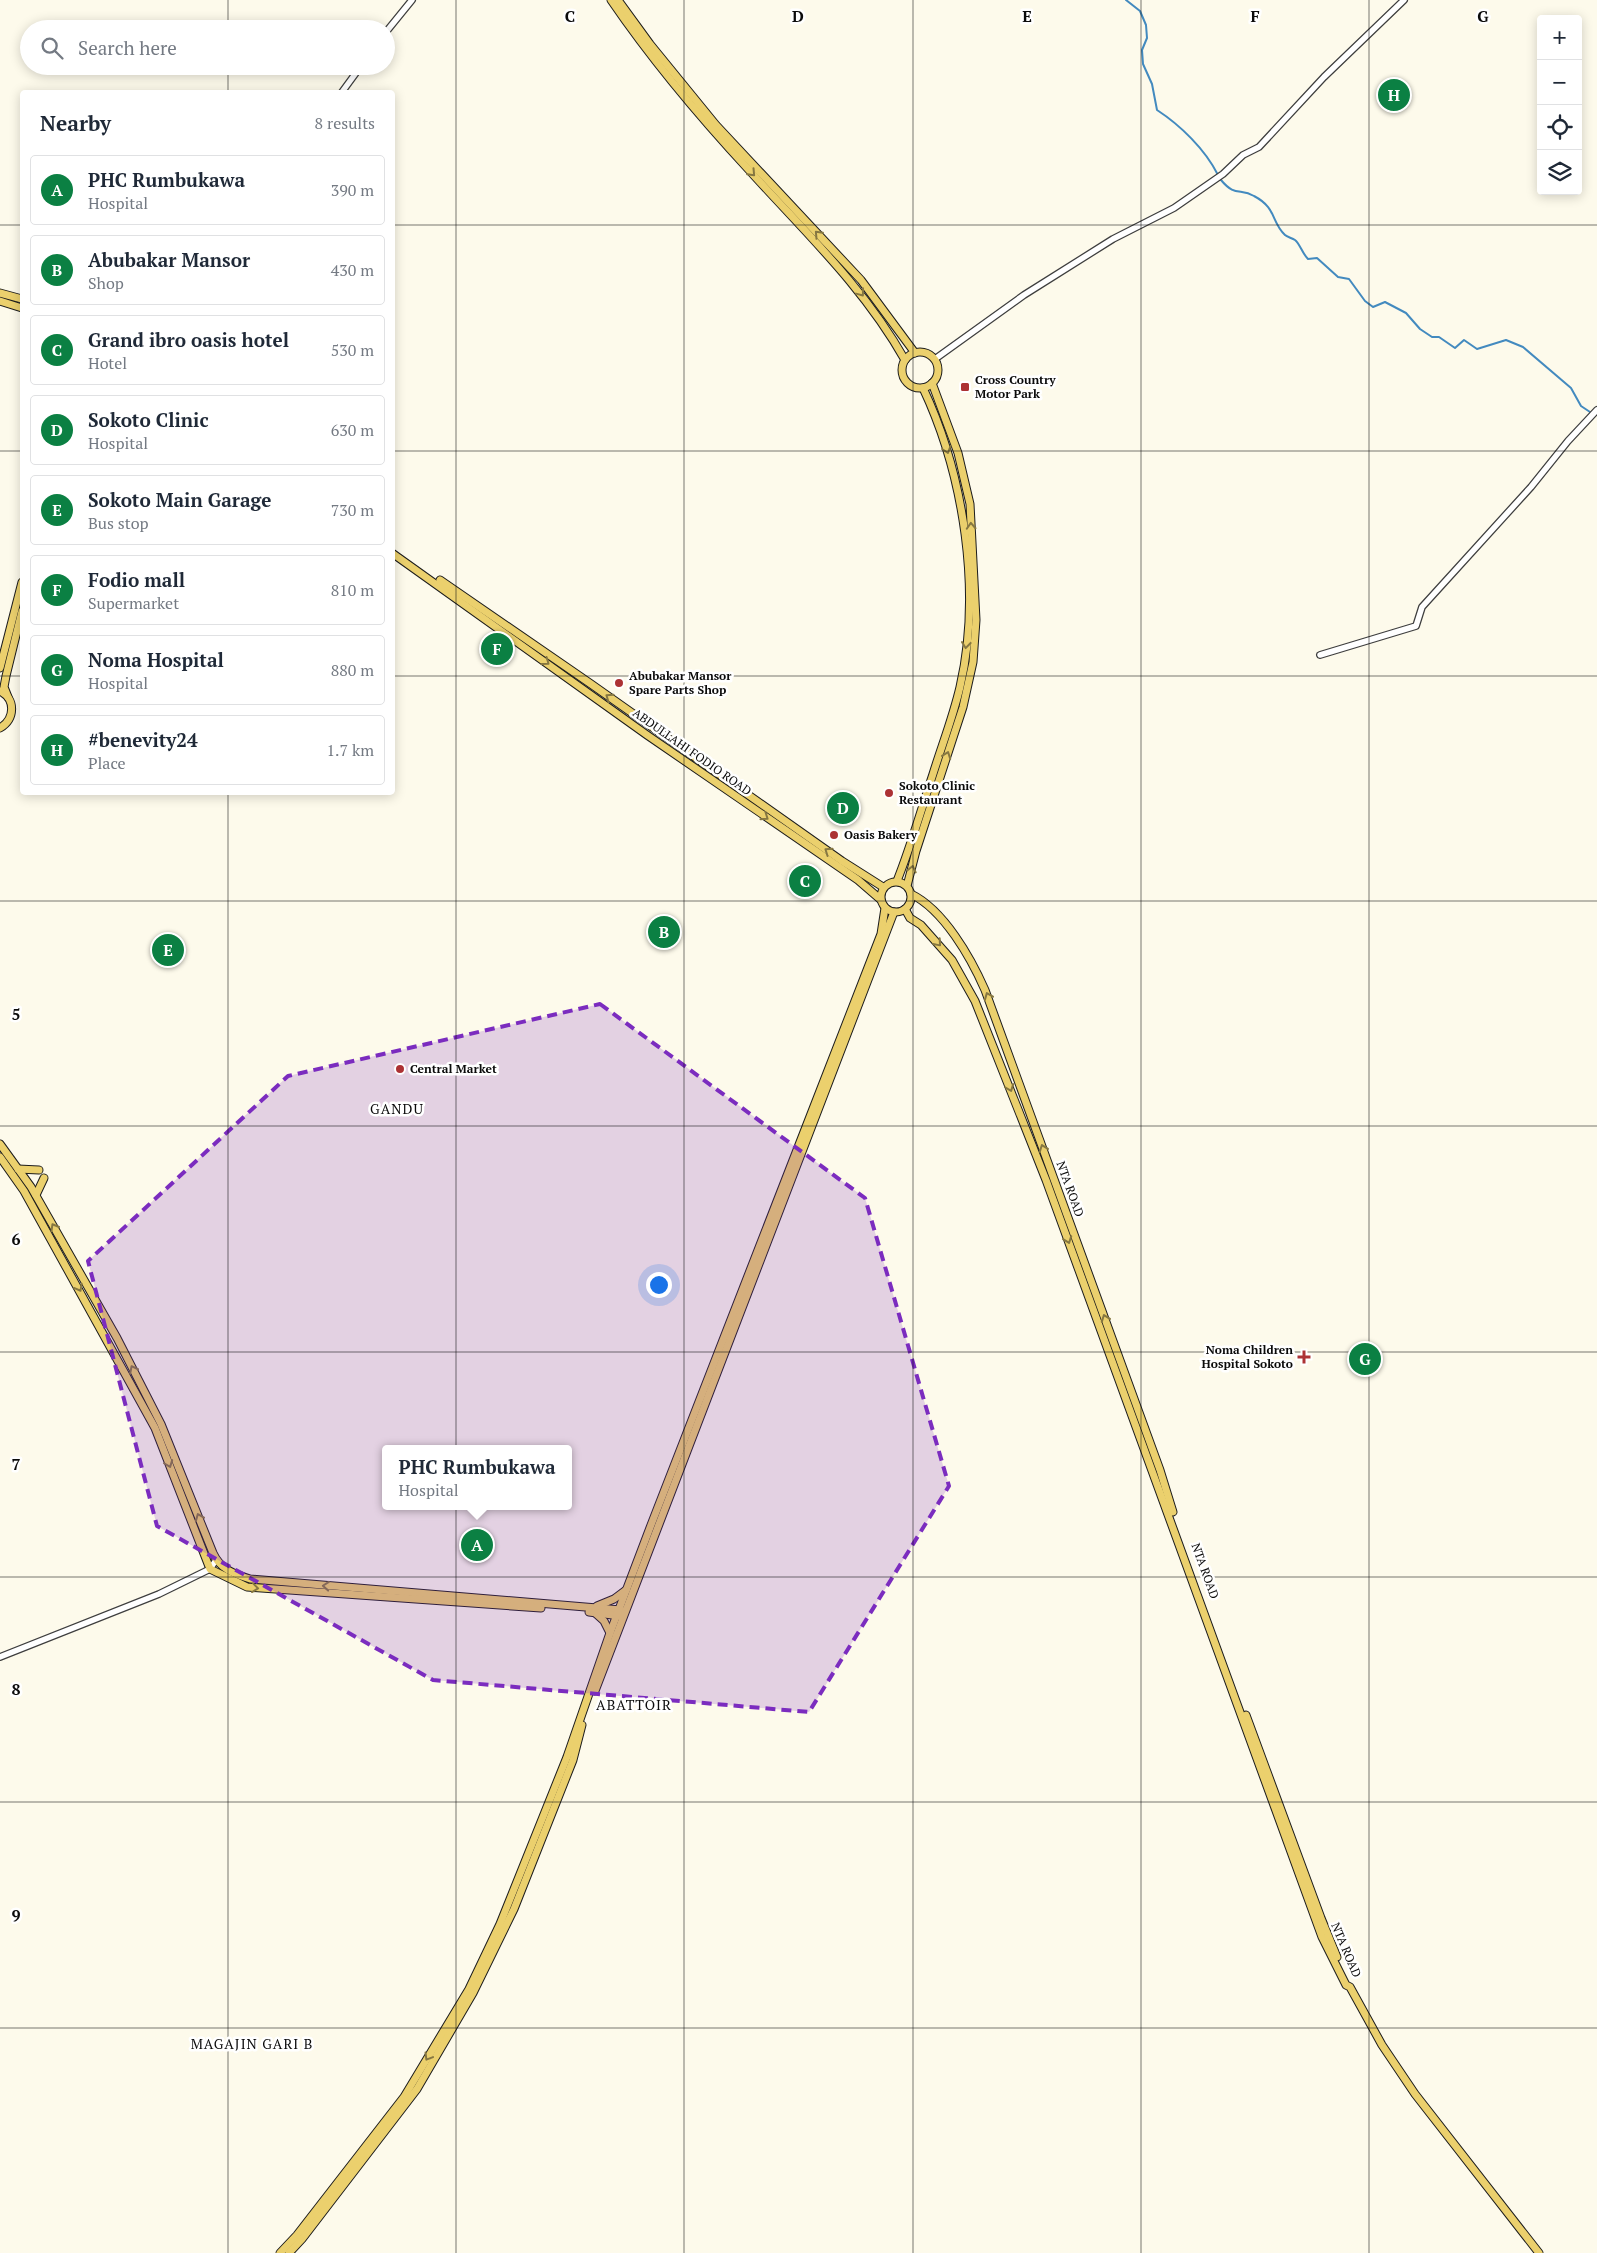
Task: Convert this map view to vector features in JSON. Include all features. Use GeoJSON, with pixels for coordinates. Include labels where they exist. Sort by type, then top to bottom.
{"type":"FeatureCollection","features":[{"type":"Feature","properties":{"kind":"main road"},"geometry":{"type":"LineString","coordinates":[[610,0],[670,80],[749,170],[856,286],[889,332],[905,360]]}},
{"type":"Feature","properties":{"kind":"main road"},"geometry":{"type":"LineString","coordinates":[[618,0],[687,91],[716,125],[861,280],[915,353]]}},
{"type":"Feature","properties":{"kind":"main road"},"geometry":{"type":"LineString","coordinates":[[0,293],[20,298]]}},
{"type":"Feature","properties":{"kind":"main road"},"geometry":{"type":"LineString","coordinates":[[0,302],[20,307]]}},
{"type":"Feature","properties":{"kind":"main road"},"geometry":{"type":"LineString","coordinates":[[915,353],[929,354],[935,359],[938,367],[937,376],[932,383],[923,388],[914,388],[906,382],[902,371],[905,360],[915,353]]}},
{"type":"Feature","properties":{"kind":"main road"},"geometry":{"type":"LineString","coordinates":[[908,886],[897,881],[883,887],[880,899],[885,908],[894,912],[906,909],[911,900],[908,886],[916,851],[963,707],[973,662],[976,620],[970,504],[958,453],[932,383]]}},
{"type":"Feature","properties":{"kind":"main road"},"geometry":{"type":"LineString","coordinates":[[897,881],[950,724],[960,686],[969,625],[967,560],[958,486],[936,414],[923,388]]}},
{"type":"Feature","properties":{"kind":"main road","name":"ABDULLAHI FODIO ROAD"},"geometry":{"type":"LineString","coordinates":[[395,550],[591,684],[842,861],[883,887]]}},
{"type":"Feature","properties":{"kind":"main road","name":"ABDULLAHI FODIO ROAD"},"geometry":{"type":"LineString","coordinates":[[395,555],[655,740],[858,880],[880,899]]}},
{"type":"Feature","properties":{"kind":"main road"},"geometry":{"type":"LineString","coordinates":[[0,668],[20,590]]}},
{"type":"Feature","properties":{"kind":"main road"},"geometry":{"type":"LineString","coordinates":[[0,728],[8,721],[11,715],[12,708],[5,691],[5,682],[20,619]]}},
{"type":"Feature","properties":{"kind":"main road"},"geometry":{"type":"LineString","coordinates":[[0,691],[8,697]]}},
{"type":"Feature","properties":{"kind":"main road","name":"NTA ROAD"},"geometry":{"type":"LineString","coordinates":[[911,894],[926,904],[956,936],[980,978],[990,1002],[1160,1470],[1182,1543],[1320,1918],[1350,1988]]}},
{"type":"Feature","properties":{"kind":"main road"},"geometry":{"type":"LineString","coordinates":[[280,2253],[404,2097],[469,1989],[500,1924],[563,1766],[610,1634],[621,1613],[627,1590],[880,934],[885,908]]}},
{"type":"Feature","properties":{"kind":"main road","name":"NTA ROAD"},"geometry":{"type":"LineString","coordinates":[[906,909],[910,918],[921,925],[952,960],[976,1000],[1046,1180],[1170,1516],[1314,1919],[1341,1975],[1350,1988]]}},
{"type":"Feature","properties":{"kind":"main road"},"geometry":{"type":"LineString","coordinates":[[289,2253],[302,2239],[417,2089],[497,1947],[573,1760],[584,1717],[621,1613],[894,912]]}},
{"type":"Feature","properties":{"kind":"main road"},"geometry":{"type":"LineString","coordinates":[[0,1144],[36,1195],[117,1338],[161,1424],[216,1560],[229,1571],[250,1579],[621,1613]]}},
{"type":"Feature","properties":{"kind":"main road"},"geometry":{"type":"LineString","coordinates":[[0,1156],[24,1191],[156,1428],[210,1568],[247,1587],[594,1610],[627,1590]]}},
{"type":"Feature","properties":{"kind":"main road"},"geometry":{"type":"LineString","coordinates":[[18,1169],[40,1170]]}},
{"type":"Feature","properties":{"kind":"main road"},"geometry":{"type":"LineString","coordinates":[[36,1195],[44,1178]]}},
{"type":"Feature","properties":{"kind":"main road"},"geometry":{"type":"LineString","coordinates":[[594,1610],[604,1621],[610,1634]]}},
{"type":"Feature","properties":{"kind":"main road"},"geometry":{"type":"LineString","coordinates":[[1350,1988],[1382,2045],[1416,2094],[1540,2253]]}},
{"type":"Feature","properties":{"kind":"street"},"geometry":{"type":"LineString","coordinates":[[395,21],[412,0]]}},
{"type":"Feature","properties":{"kind":"street"},"geometry":{"type":"LineString","coordinates":[[935,359],[1024,295],[1113,239],[1174,208],[1223,174],[1243,155],[1259,147],[1324,76],[1404,0]]}},
{"type":"Feature","properties":{"kind":"street"},"geometry":{"type":"LineString","coordinates":[[343,90],[354,75]]}},
{"type":"Feature","properties":{"kind":"street"},"geometry":{"type":"LineString","coordinates":[[1320,655],[1416,626],[1422,607],[1531,487],[1568,441],[1597,410]]}},
{"type":"Feature","properties":{"kind":"street"},"geometry":{"type":"LineString","coordinates":[[0,1657],[136,1604],[210,1568],[216,1560]]}},
{"type":"Feature","properties":{"kind":"highlighted area"},"geometry":{"type":"Polygon","coordinates":[[[600,1004],[865,1198],[949,1486],[809,1712],[433,1680],[157,1526],[88,1261],[288,1076],[600,1004]]]}},
{"type":"Feature","properties":{"kind":"waterway"},"geometry":{"type":"LineString","coordinates":[[1126,0],[1140,11],[1146,25],[1147,38],[1142,50],[1143,64],[1152,84],[1157,110],[1191,138],[1213,165],[1218,175]]}},
{"type":"Feature","properties":{"kind":"waterway"},"geometry":{"type":"LineString","coordinates":[[1221,180],[1230,189],[1254,196],[1267,205],[1277,225],[1286,236],[1297,242],[1308,259],[1317,258],[1338,277],[1349,279],[1365,301],[1373,307],[1385,302],[1406,313],[1420,329],[1432,337],[1439,337],[1455,348],[1464,340],[1477,349],[1506,340],[1523,347],[1571,388],[1581,406],[1590,412]]}},
{"type":"Feature","properties":{"kind":"place","name":"#benevity24"},"geometry":{"type":"Point","coordinates":[1394,95]}},
{"type":"Feature","properties":{"kind":"place","name":"Cross Country Motor Park"},"geometry":{"type":"Point","coordinates":[965,387]}},
{"type":"Feature","properties":{"kind":"place","name":"Fodio mall"},"geometry":{"type":"Point","coordinates":[497,649]}},
{"type":"Feature","properties":{"kind":"place","name":"Abubakar Mansor Spare Parts Shop"},"geometry":{"type":"Point","coordinates":[619,683]}},
{"type":"Feature","properties":{"kind":"place","name":"Sokoto Clinic Restaurant"},"geometry":{"type":"Point","coordinates":[889,793]}},
{"type":"Feature","properties":{"kind":"place","name":"Sokoto Clinic"},"geometry":{"type":"Point","coordinates":[843,808]}},
{"type":"Feature","properties":{"kind":"place","name":"Oasis Bakery"},"geometry":{"type":"Point","coordinates":[834,835]}},
{"type":"Feature","properties":{"kind":"place","name":"Grand ibro oasis hotel"},"geometry":{"type":"Point","coordinates":[805,881]}},
{"type":"Feature","properties":{"kind":"place","name":"Abubakar Mansor"},"geometry":{"type":"Point","coordinates":[664,932]}},
{"type":"Feature","properties":{"kind":"place","name":"Sokoto Main Garage"},"geometry":{"type":"Point","coordinates":[168,950]}},
{"type":"Feature","properties":{"kind":"place","name":"Central Market"},"geometry":{"type":"Point","coordinates":[400,1069]}},
{"type":"Feature","properties":{"kind":"place","name":"Noma Children Hospital Sokoto"},"geometry":{"type":"Point","coordinates":[1304,1357]}},
{"type":"Feature","properties":{"kind":"place","name":"Noma Hospital"},"geometry":{"type":"Point","coordinates":[1365,1359]}},
{"type":"Feature","properties":{"kind":"place","name":"PHC Rumbukawa"},"geometry":{"type":"Point","coordinates":[477,1545]}},
{"type":"Feature","properties":{"kind":"district","name":"GANDU"},"geometry":{"type":"Point","coordinates":[397,1109]}},
{"type":"Feature","properties":{"kind":"district","name":"ABATTOIR"},"geometry":{"type":"Point","coordinates":[634,1705]}},
{"type":"Feature","properties":{"kind":"district","name":"MAGAJIN GARI B"},"geometry":{"type":"Point","coordinates":[252,2044]}}]}
